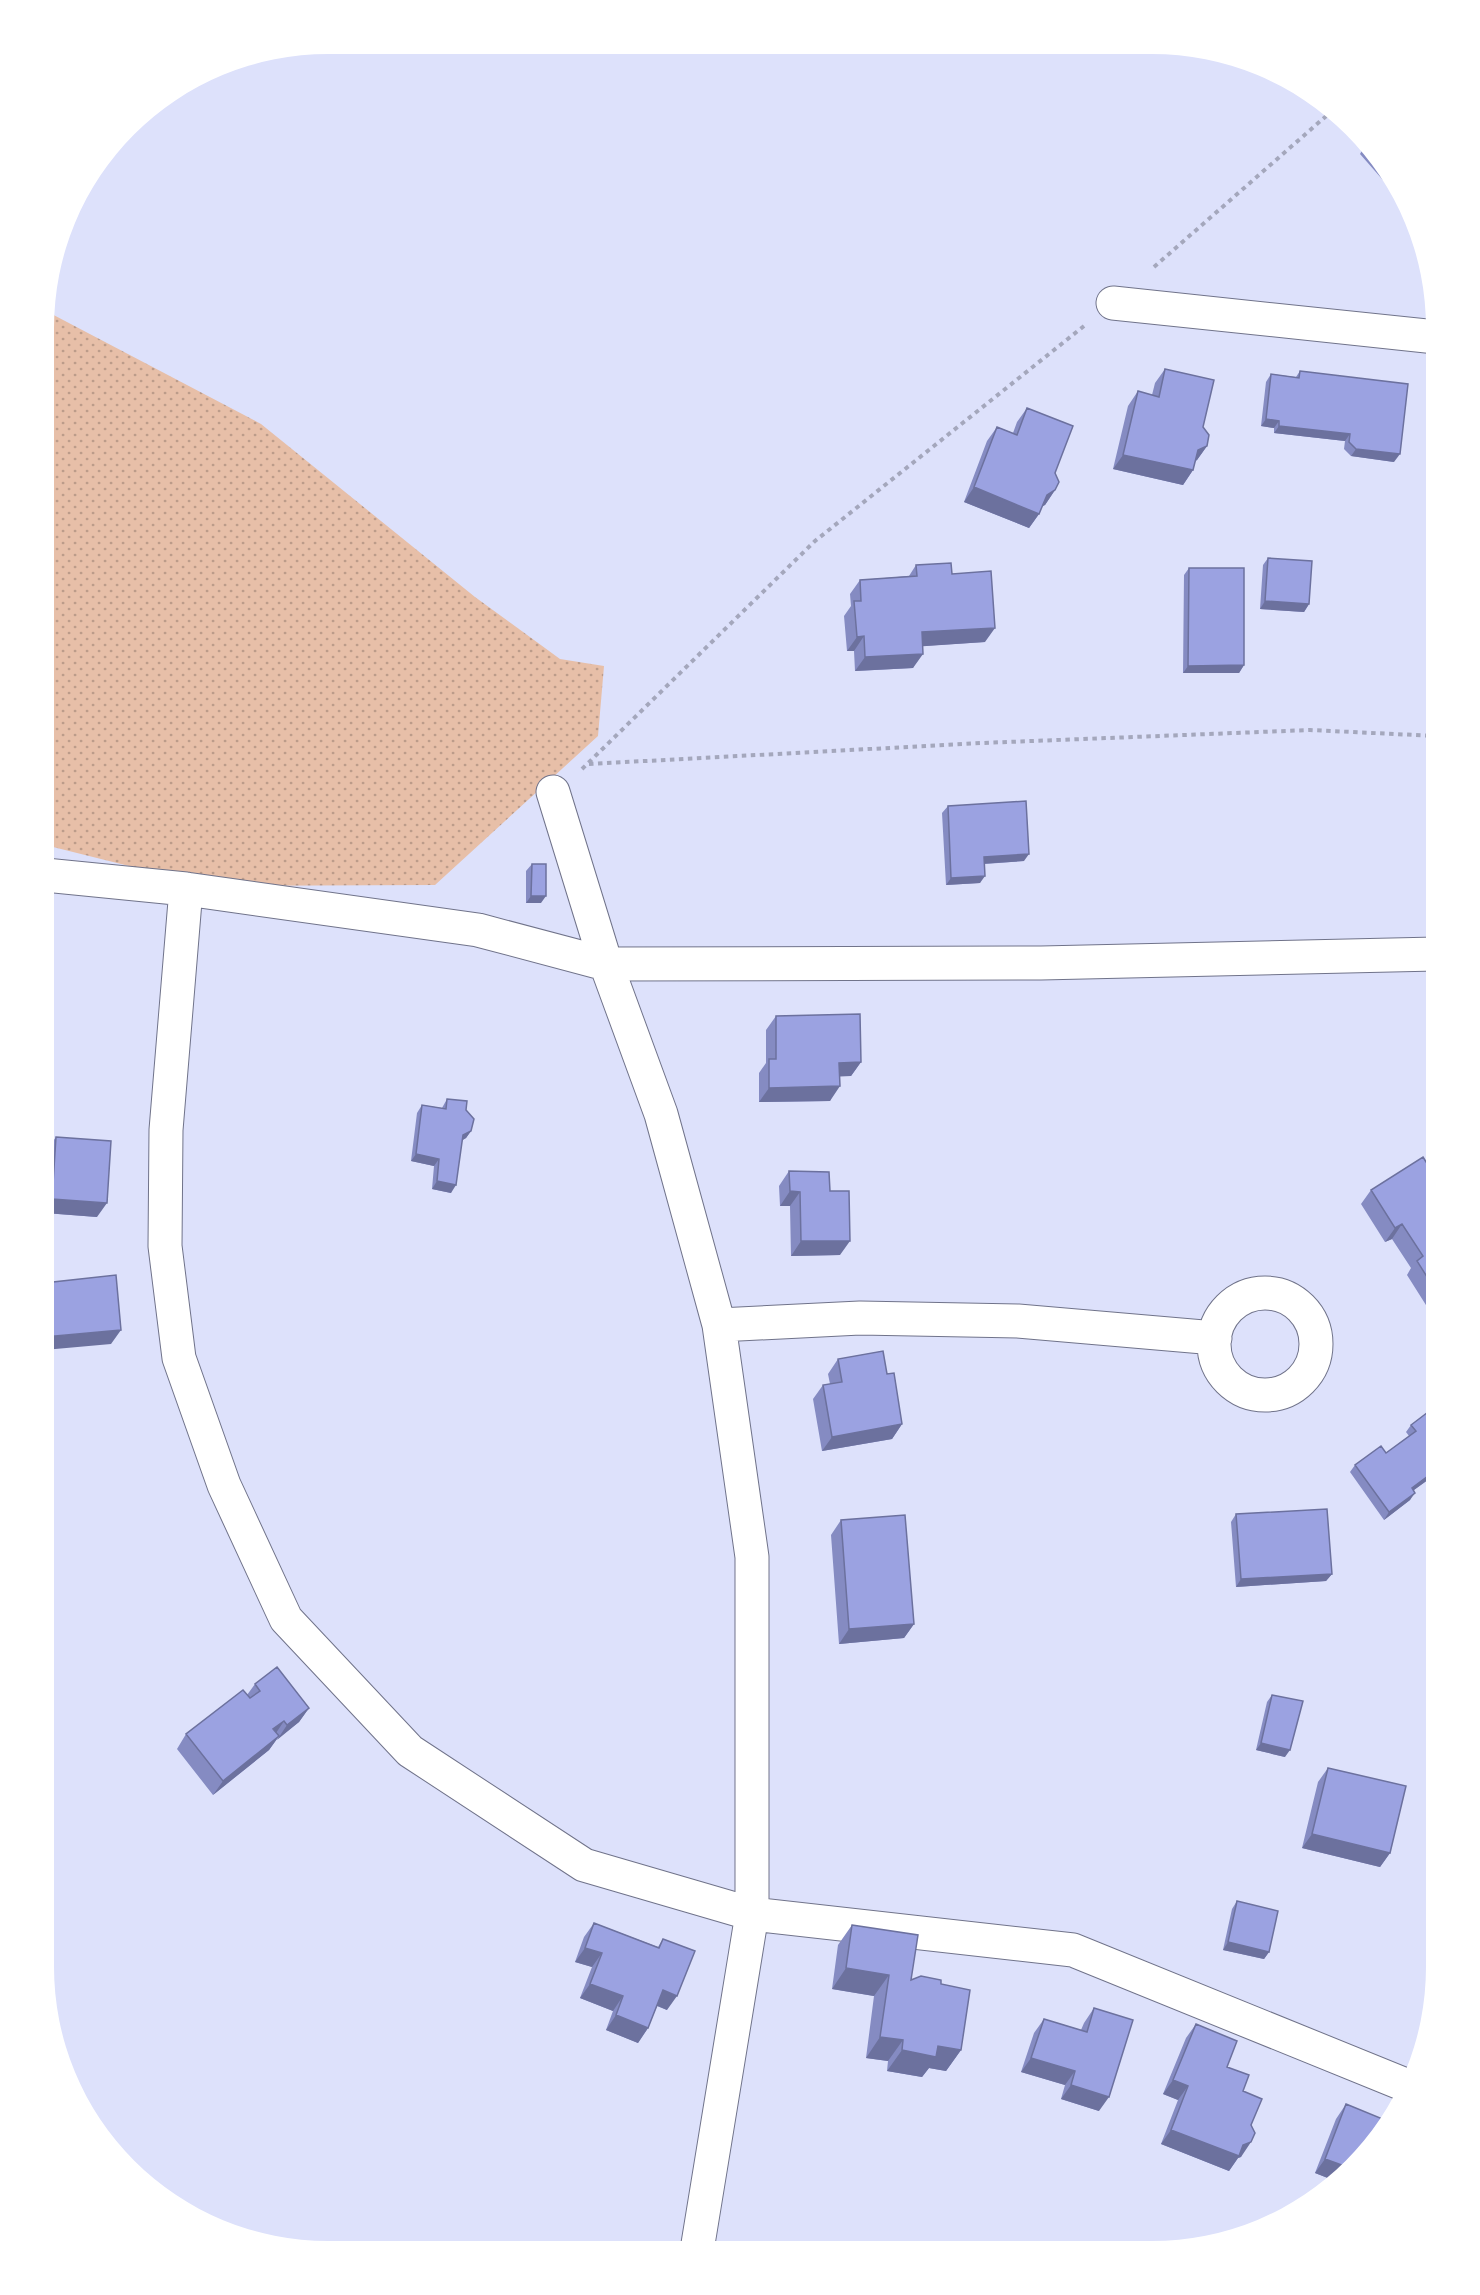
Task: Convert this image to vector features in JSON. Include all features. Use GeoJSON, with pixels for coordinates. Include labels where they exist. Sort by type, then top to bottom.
{"type":"FeatureCollection","features":[{"type":"Feature","properties":{"kind":"street"},"geometry":{"type":"LineString","coordinates":[[1113,303],[1426,336]]}},
{"type":"Feature","properties":{"kind":"street"},"geometry":{"type":"LineString","coordinates":[[554,792],[606,964],[661,1114],[718,1325],[752,1557],[752,1914],[698,2241]]}},
{"type":"Feature","properties":{"kind":"street"},"geometry":{"type":"LineString","coordinates":[[54,876],[186,889],[478,930],[606,964],[1041,963],[1426,954]]}},
{"type":"Feature","properties":{"kind":"street"},"geometry":{"type":"LineString","coordinates":[[186,889],[166,1130],[165,1246],[178,1358],[224,1485],[286,1619],[410,1751],[585,1865],[752,1914],[1073,1950],[1400,2083]]}},
{"type":"Feature","properties":{"kind":"street"},"geometry":{"type":"LineString","coordinates":[[718,1325],[861,1318],[1018,1321],[1215,1338]]}},
{"type":"Feature","properties":{"kind":"path"},"geometry":{"type":"LineString","coordinates":[[554,792],[588,764],[815,541],[1113,303],[1326,116]]}},
{"type":"Feature","properties":{"kind":"path"},"geometry":{"type":"LineString","coordinates":[[588,764],[982,743],[1310,730],[1426,736]]}},
{"type":"Feature","properties":{"kind":"shaded area"},"geometry":{"type":"Polygon","coordinates":[[[55,316],[261,424],[475,597],[560,659],[604,666],[598,736],[435,885],[209,886],[54,847],[55,316]]]}},
{"type":"Feature","properties":{"kind":"building"},"geometry":{"type":"Polygon","coordinates":[[[1165,369],[1214,380],[1203,427],[1209,435],[1207,446],[1198,450],[1193,470],[1123,455],[1138,391],[1159,397],[1165,369]]]}},
{"type":"Feature","properties":{"kind":"building"},"geometry":{"type":"Polygon","coordinates":[[[1300,371],[1408,384],[1400,454],[1356,449],[1349,442],[1350,434],[1279,426],[1279,421],[1266,419],[1271,374],[1299,378],[1300,371]]]}},
{"type":"Feature","properties":{"kind":"building"},"geometry":{"type":"Polygon","coordinates":[[[1027,408],[1073,426],[1055,473],[1059,482],[1055,490],[1047,495],[1039,514],[974,487],[997,427],[1017,435],[1027,408]]]}},
{"type":"Feature","properties":{"kind":"building"},"geometry":{"type":"Polygon","coordinates":[[[1268,558],[1312,561],[1309,604],[1265,601],[1268,558]]]}},
{"type":"Feature","properties":{"kind":"building"},"geometry":{"type":"Polygon","coordinates":[[[951,563],[952,574],[991,571],[995,628],[922,632],[923,654],[865,657],[864,636],[857,637],[854,601],[861,601],[860,580],[917,576],[916,565],[951,563]]]}},
{"type":"Feature","properties":{"kind":"building"},"geometry":{"type":"Polygon","coordinates":[[[1189,568],[1244,568],[1244,665],[1188,666],[1189,568]]]}},
{"type":"Feature","properties":{"kind":"building"},"geometry":{"type":"Polygon","coordinates":[[[1026,801],[1029,854],[984,857],[985,876],[951,878],[948,806],[1026,801]]]}},
{"type":"Feature","properties":{"kind":"building"},"geometry":{"type":"Polygon","coordinates":[[[532,864],[546,864],[546,896],[531,896],[532,864]]]}},
{"type":"Feature","properties":{"kind":"building"},"geometry":{"type":"Polygon","coordinates":[[[860,1014],[861,1062],[839,1063],[840,1086],[769,1088],[769,1059],[776,1059],[776,1016],[860,1014]]]}},
{"type":"Feature","properties":{"kind":"building"},"geometry":{"type":"Polygon","coordinates":[[[447,1099],[467,1101],[466,1110],[474,1119],[471,1131],[463,1135],[456,1185],[437,1181],[439,1159],[416,1154],[422,1105],[446,1109],[447,1099]]]}},
{"type":"Feature","properties":{"kind":"building"},"geometry":{"type":"Polygon","coordinates":[[[56,1137],[111,1141],[107,1203],[54,1199],[56,1137]]]}},
{"type":"Feature","properties":{"kind":"building"},"geometry":{"type":"Polygon","coordinates":[[[1423,1157],[1426,1162],[1426,1275],[1417,1261],[1423,1256],[1402,1224],[1395,1228],[1371,1190],[1423,1157]]]}},
{"type":"Feature","properties":{"kind":"building"},"geometry":{"type":"Polygon","coordinates":[[[789,1171],[829,1172],[830,1191],[849,1191],[850,1241],[801,1241],[800,1192],[790,1191],[789,1171]]]}},
{"type":"Feature","properties":{"kind":"building"},"geometry":{"type":"Polygon","coordinates":[[[116,1275],[121,1330],[54,1336],[54,1282],[116,1275]]]}},
{"type":"Feature","properties":{"kind":"building"},"geometry":{"type":"Polygon","coordinates":[[[883,1351],[887,1374],[894,1373],[902,1424],[832,1437],[823,1385],[842,1382],[838,1359],[883,1351]]]}},
{"type":"Feature","properties":{"kind":"building"},"geometry":{"type":"Polygon","coordinates":[[[1426,1414],[1426,1478],[1412,1488],[1415,1493],[1389,1512],[1355,1465],[1381,1446],[1386,1453],[1416,1431],[1411,1425],[1426,1414]]]}},
{"type":"Feature","properties":{"kind":"building"},"geometry":{"type":"Polygon","coordinates":[[[1327,1509],[1332,1574],[1241,1579],[1236,1514],[1327,1509]]]}},
{"type":"Feature","properties":{"kind":"building"},"geometry":{"type":"Polygon","coordinates":[[[905,1515],[914,1624],[849,1629],[841,1520],[905,1515]]]}},
{"type":"Feature","properties":{"kind":"building"},"geometry":{"type":"Polygon","coordinates":[[[277,1667],[309,1708],[287,1725],[284,1721],[273,1729],[279,1736],[223,1781],[186,1734],[243,1690],[250,1698],[260,1691],[255,1684],[277,1667]]]}},
{"type":"Feature","properties":{"kind":"building"},"geometry":{"type":"Polygon","coordinates":[[[1272,1695],[1303,1701],[1290,1750],[1261,1743],[1272,1695]]]}},
{"type":"Feature","properties":{"kind":"building"},"geometry":{"type":"Polygon","coordinates":[[[1328,1768],[1406,1786],[1390,1853],[1312,1834],[1328,1768]]]}},
{"type":"Feature","properties":{"kind":"building"},"geometry":{"type":"Polygon","coordinates":[[[1237,1901],[1278,1911],[1269,1952],[1228,1942],[1237,1901]]]}},
{"type":"Feature","properties":{"kind":"building"},"geometry":{"type":"Polygon","coordinates":[[[594,1923],[659,1948],[663,1939],[695,1951],[677,1996],[663,1990],[648,2028],[616,2015],[623,1996],[590,1984],[602,1953],[585,1948],[594,1923]]]}},
{"type":"Feature","properties":{"kind":"building"},"geometry":{"type":"Polygon","coordinates":[[[852,1925],[918,1935],[911,1980],[921,1976],[941,1980],[941,1984],[970,1990],[961,2050],[938,2046],[936,2057],[902,2050],[903,2040],[880,2037],[889,1975],[846,1968],[852,1925]]]}},
{"type":"Feature","properties":{"kind":"building"},"geometry":{"type":"Polygon","coordinates":[[[1094,2008],[1133,2020],[1109,2097],[1071,2085],[1075,2071],[1031,2058],[1044,2019],[1087,2032],[1094,2008]]]}},
{"type":"Feature","properties":{"kind":"building"},"geometry":{"type":"Polygon","coordinates":[[[1196,2024],[1237,2041],[1227,2067],[1249,2075],[1243,2091],[1262,2099],[1251,2125],[1255,2133],[1251,2142],[1243,2145],[1239,2156],[1171,2130],[1188,2086],[1173,2080],[1196,2024]]]}},
{"type":"Feature","properties":{"kind":"building"},"geometry":{"type":"Polygon","coordinates":[[[1346,2104],[1381,2118],[1342,2165],[1325,2159],[1346,2104]]]}}]}
